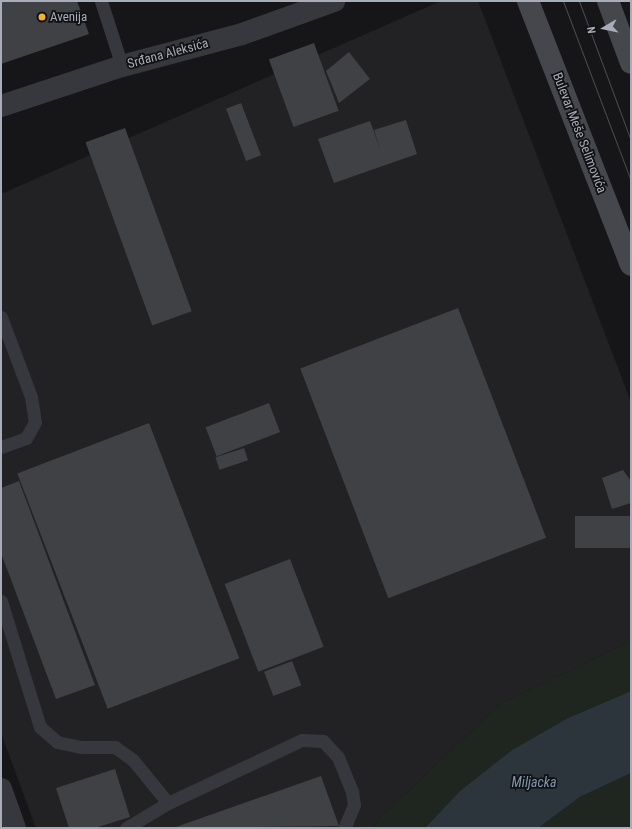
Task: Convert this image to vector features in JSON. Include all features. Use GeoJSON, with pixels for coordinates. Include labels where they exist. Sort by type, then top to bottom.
{"type":"FeatureCollection","features":[{"type":"Feature","properties":{"kind":"main road","name":"Bulevar Meše Selimovića"},"geometry":{"type":"LineString","coordinates":[[528,1],[631,265]]}},
{"type":"Feature","properties":{"kind":"main road"},"geometry":{"type":"LineString","coordinates":[[608,1],[631,63]]}},
{"type":"Feature","properties":{"kind":"street","name":"Srđana Aleksića"},"geometry":{"type":"LineString","coordinates":[[1,106],[122,66],[242,34],[334,1]]}},
{"type":"Feature","properties":{"kind":"street"},"geometry":{"type":"LineString","coordinates":[[1,789],[15,828]]}},
{"type":"Feature","properties":{"kind":"lane"},"geometry":{"type":"LineString","coordinates":[[101,1],[122,66]]}},
{"type":"Feature","properties":{"kind":"lane"},"geometry":{"type":"LineString","coordinates":[[1,317],[31,397],[35,422],[26,438],[1,447]]}},
{"type":"Feature","properties":{"kind":"lane"},"geometry":{"type":"LineString","coordinates":[[1,601],[40,727],[57,742],[81,748],[115,747],[133,760],[168,803]]}},
{"type":"Feature","properties":{"kind":"lane"},"geometry":{"type":"LineString","coordinates":[[126,828],[168,803],[302,740],[323,741],[338,757],[352,791],[354,806],[344,828]]}},
{"type":"Feature","properties":{"kind":"shaded area"},"geometry":{"type":"Polygon","coordinates":[[[441,1],[478,1],[631,402],[631,641],[500,704],[378,820],[374,828],[36,828],[1,733],[1,194],[441,1]]]}},
{"type":"Feature","properties":{"kind":"shaded area"},"geometry":{"type":"Polygon","coordinates":[[[631,641],[631,691],[568,718],[512,750],[460,791],[425,828],[374,828],[378,820],[500,704],[631,641]]]}},
{"type":"Feature","properties":{"kind":"shaded area"},"geometry":{"type":"Polygon","coordinates":[[[631,773],[631,828],[538,828],[580,797],[631,773]]]}},
{"type":"Feature","properties":{"kind":"water","name":"Miljacka"},"geometry":{"type":"Polygon","coordinates":[[[631,691],[631,773],[580,797],[538,828],[425,828],[460,791],[512,750],[568,718],[631,691]]]}},
{"type":"Feature","properties":{"kind":"building","name":"Avenija"},"geometry":{"type":"Polygon","coordinates":[[[1,1],[77,1],[89,34],[1,64],[1,1]]]}},
{"type":"Feature","properties":{"kind":"building"},"geometry":{"type":"Polygon","coordinates":[[[314,43],[339,111],[294,127],[269,59],[314,43]]]}},
{"type":"Feature","properties":{"kind":"building"},"geometry":{"type":"Polygon","coordinates":[[[349,52],[370,79],[339,103],[326,71],[349,52]]]}},
{"type":"Feature","properties":{"kind":"building"},"geometry":{"type":"Polygon","coordinates":[[[241,103],[261,155],[246,161],[226,109],[241,103]]]}},
{"type":"Feature","properties":{"kind":"building"},"geometry":{"type":"Polygon","coordinates":[[[406,120],[417,154],[334,183],[318,139],[370,121],[380,149],[374,130],[406,120]]]}},
{"type":"Feature","properties":{"kind":"building"},"geometry":{"type":"Polygon","coordinates":[[[125,128],[192,311],[152,326],[86,142],[125,128]]]}},
{"type":"Feature","properties":{"kind":"building"},"geometry":{"type":"Polygon","coordinates":[[[458,308],[546,538],[388,598],[300,369],[458,308]]]}},
{"type":"Feature","properties":{"kind":"building"},"geometry":{"type":"Polygon","coordinates":[[[269,403],[280,432],[217,456],[206,427],[269,403]]]}},
{"type":"Feature","properties":{"kind":"building"},"geometry":{"type":"Polygon","coordinates":[[[149,423],[239,658],[108,709],[17,474],[149,423]]]}},
{"type":"Feature","properties":{"kind":"building"},"geometry":{"type":"Polygon","coordinates":[[[244,448],[248,460],[219,470],[215,457],[244,448]]]}},
{"type":"Feature","properties":{"kind":"building"},"geometry":{"type":"Polygon","coordinates":[[[623,470],[631,481],[631,503],[612,509],[602,478],[623,470]]]}},
{"type":"Feature","properties":{"kind":"building"},"geometry":{"type":"Polygon","coordinates":[[[19,481],[95,685],[56,699],[1,553],[1,488],[19,481]]]}},
{"type":"Feature","properties":{"kind":"building"},"geometry":{"type":"Polygon","coordinates":[[[575,516],[631,516],[631,548],[575,548],[575,516]]]}},
{"type":"Feature","properties":{"kind":"building"},"geometry":{"type":"Polygon","coordinates":[[[290,559],[324,647],[258,672],[225,584],[290,559]]]}},
{"type":"Feature","properties":{"kind":"building"},"geometry":{"type":"Polygon","coordinates":[[[292,661],[301,685],[273,696],[264,672],[292,661]]]}},
{"type":"Feature","properties":{"kind":"building"},"geometry":{"type":"Polygon","coordinates":[[[115,769],[130,817],[95,828],[69,828],[56,788],[115,769]]]}},
{"type":"Feature","properties":{"kind":"building"},"geometry":{"type":"Polygon","coordinates":[[[321,776],[339,826],[173,828],[321,776]]]}},
{"type":"Feature","properties":{"kind":"tram line"},"geometry":{"type":"LineString","coordinates":[[563,1],[631,181]]}},
{"type":"Feature","properties":{"kind":"tram line"},"geometry":{"type":"LineString","coordinates":[[579,1],[631,141]]}},
{"type":"Feature","properties":{"kind":"place","name":"Avenija"},"geometry":{"type":"Point","coordinates":[42,17]}}]}
